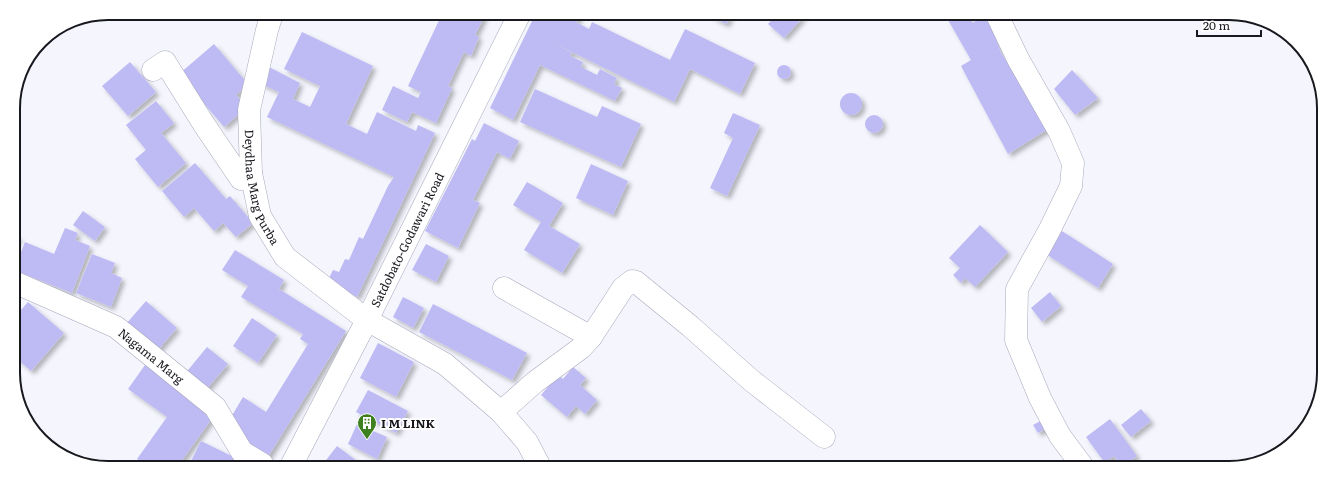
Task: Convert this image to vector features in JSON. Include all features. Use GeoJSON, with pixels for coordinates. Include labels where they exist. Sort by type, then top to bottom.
{"type":"FeatureCollection","features":[{"type":"Feature","properties":{"kind":"street","name":"Deydhaa Marg Purba"},"geometry":{"type":"LineString","coordinates":[[270,20],[249,110],[251,173],[260,216],[285,257],[367,320],[445,364],[501,412],[527,442],[537,461]]}},
{"type":"Feature","properties":{"kind":"street","name":"Satdobato-Godawari Road"},"geometry":{"type":"LineString","coordinates":[[294,461],[367,320],[517,20]]}},
{"type":"Feature","properties":{"kind":"street"},"geometry":{"type":"LineString","coordinates":[[999,20],[1018,59],[1059,131],[1073,163],[1071,186],[1049,231],[1017,289],[1016,340],[1040,398],[1057,430],[1079,461]]}},
{"type":"Feature","properties":{"kind":"street"},"geometry":{"type":"LineString","coordinates":[[153,70],[165,62],[203,123],[241,179],[251,173]]}},
{"type":"Feature","properties":{"kind":"street"},"geometry":{"type":"LineString","coordinates":[[501,412],[535,382],[582,348],[592,337],[623,288],[632,281],[636,282],[690,326],[752,381],[824,437]]}},
{"type":"Feature","properties":{"kind":"street","name":"Nagama Marg"},"geometry":{"type":"LineString","coordinates":[[20,285],[116,327],[215,407],[242,452],[257,461]]}},
{"type":"Feature","properties":{"kind":"street"},"geometry":{"type":"LineString","coordinates":[[504,288],[592,337]]}},
{"type":"Feature","properties":{"kind":"building"},"geometry":{"type":"Polygon","coordinates":[[[439,20],[482,20],[475,35],[479,37],[471,56],[464,52],[448,86],[452,88],[436,123],[412,112],[407,122],[382,110],[393,86],[418,98],[421,92],[408,86],[439,20]]]}},
{"type":"Feature","properties":{"kind":"building"},"geometry":{"type":"Polygon","coordinates":[[[533,20],[577,20],[576,22],[589,29],[592,22],[670,60],[685,29],[755,63],[740,94],[690,69],[674,102],[549,41],[572,53],[570,56],[583,62],[581,67],[597,75],[600,69],[617,78],[614,84],[622,88],[615,101],[540,65],[513,120],[490,108],[533,20]]]}},
{"type":"Feature","properties":{"kind":"building"},"geometry":{"type":"Polygon","coordinates":[[[718,20],[728,20],[726,24],[718,20]]]}},
{"type":"Feature","properties":{"kind":"building"},"geometry":{"type":"Polygon","coordinates":[[[772,20],[800,20],[784,38],[768,24],[772,20]]]}},
{"type":"Feature","properties":{"kind":"building"},"geometry":{"type":"Polygon","coordinates":[[[948,20],[971,20],[973,23],[976,20],[989,20],[1001,53],[1051,127],[1008,154],[961,66],[971,60],[948,20]]]}},
{"type":"Feature","properties":{"kind":"building"},"geometry":{"type":"Polygon","coordinates":[[[302,32],[373,66],[346,124],[367,134],[377,112],[416,131],[418,125],[435,133],[357,297],[327,282],[333,270],[339,272],[345,259],[349,260],[359,237],[363,239],[388,186],[394,177],[267,117],[279,92],[261,84],[269,67],[300,83],[293,99],[310,107],[320,86],[284,69],[302,32]]]}},
{"type":"Feature","properties":{"kind":"building"},"geometry":{"type":"Polygon","coordinates":[[[214,44],[248,84],[236,95],[247,107],[224,127],[179,74],[214,44]]]}},
{"type":"Feature","properties":{"kind":"building"},"geometry":{"type":"Polygon","coordinates":[[[130,62],[156,92],[128,116],[102,86],[130,62]]]}},
{"type":"Feature","properties":{"kind":"building"},"geometry":{"type":"Polygon","coordinates":[[[784,65],[789,67],[791,72],[789,77],[784,79],[779,77],[777,72],[779,67],[784,65]]]}},
{"type":"Feature","properties":{"kind":"building"},"geometry":{"type":"Polygon","coordinates":[[[1072,70],[1098,98],[1075,115],[1054,89],[1072,70]]]}},
{"type":"Feature","properties":{"kind":"building"},"geometry":{"type":"Polygon","coordinates":[[[535,89],[597,117],[602,106],[641,124],[621,167],[520,122],[535,89]]]}},
{"type":"Feature","properties":{"kind":"building"},"geometry":{"type":"Polygon","coordinates":[[[851,93],[859,96],[862,104],[859,112],[851,115],[843,112],[840,104],[843,96],[851,93]]]}},
{"type":"Feature","properties":{"kind":"building"},"geometry":{"type":"Polygon","coordinates":[[[156,101],[174,123],[161,133],[186,163],[158,187],[135,159],[146,150],[126,125],[156,101]]]}},
{"type":"Feature","properties":{"kind":"building"},"geometry":{"type":"Polygon","coordinates":[[[733,113],[760,125],[727,196],[710,188],[733,138],[724,133],[733,113]]]}},
{"type":"Feature","properties":{"kind":"building"},"geometry":{"type":"Polygon","coordinates":[[[874,115],[880,118],[883,124],[880,130],[874,133],[868,130],[865,124],[868,118],[874,115]]]}},
{"type":"Feature","properties":{"kind":"building"},"geometry":{"type":"Polygon","coordinates":[[[484,123],[519,141],[510,159],[497,152],[473,200],[480,203],[458,248],[425,231],[472,139],[475,141],[484,123]]]}},
{"type":"Feature","properties":{"kind":"building"},"geometry":{"type":"Polygon","coordinates":[[[195,163],[226,199],[230,196],[253,223],[236,237],[223,223],[214,231],[194,208],[184,217],[162,191],[195,163]]]}},
{"type":"Feature","properties":{"kind":"building"},"geometry":{"type":"Polygon","coordinates":[[[591,164],[628,181],[613,215],[576,198],[591,164]]]}},
{"type":"Feature","properties":{"kind":"building"},"geometry":{"type":"Polygon","coordinates":[[[527,182],[563,203],[549,226],[580,244],[562,273],[524,250],[541,222],[513,205],[527,182]]]}},
{"type":"Feature","properties":{"kind":"building"},"geometry":{"type":"Polygon","coordinates":[[[83,211],[105,227],[95,241],[73,225],[83,211]]]}},
{"type":"Feature","properties":{"kind":"building"},"geometry":{"type":"Polygon","coordinates":[[[980,225],[1008,252],[975,287],[965,278],[961,283],[953,275],[960,268],[949,258],[980,225]]]}},
{"type":"Feature","properties":{"kind":"building"},"geometry":{"type":"Polygon","coordinates":[[[65,228],[78,233],[75,240],[90,246],[72,293],[20,272],[20,255],[25,242],[54,254],[65,228]]]}},
{"type":"Feature","properties":{"kind":"building"},"geometry":{"type":"Polygon","coordinates":[[[1062,231],[1113,264],[1098,288],[1046,254],[1062,231]]]}},
{"type":"Feature","properties":{"kind":"building"},"geometry":{"type":"Polygon","coordinates":[[[426,244],[449,256],[436,282],[412,270],[426,244]]]}},
{"type":"Feature","properties":{"kind":"building"},"geometry":{"type":"Polygon","coordinates":[[[235,250],[284,280],[279,289],[346,331],[266,460],[227,424],[243,397],[266,412],[308,344],[300,339],[303,334],[241,297],[248,286],[222,270],[235,250]]]}},
{"type":"Feature","properties":{"kind":"building"},"geometry":{"type":"Polygon","coordinates":[[[92,254],[115,263],[111,273],[122,278],[111,307],[76,293],[92,254]]]}},
{"type":"Feature","properties":{"kind":"building"},"geometry":{"type":"Polygon","coordinates":[[[1050,292],[1061,306],[1042,322],[1031,308],[1050,292]]]}},
{"type":"Feature","properties":{"kind":"building"},"geometry":{"type":"Polygon","coordinates":[[[403,297],[424,308],[413,328],[393,317],[403,297]]]}},
{"type":"Feature","properties":{"kind":"building"},"geometry":{"type":"Polygon","coordinates":[[[146,301],[177,328],[157,351],[126,324],[146,301]]]}},
{"type":"Feature","properties":{"kind":"building"},"geometry":{"type":"Polygon","coordinates":[[[28,302],[64,333],[31,371],[20,361],[20,311],[28,302]]]}},
{"type":"Feature","properties":{"kind":"building"},"geometry":{"type":"Polygon","coordinates":[[[433,304],[527,353],[512,380],[419,332],[433,304]]]}},
{"type":"Feature","properties":{"kind":"building"},"geometry":{"type":"Polygon","coordinates":[[[252,318],[277,335],[258,363],[233,346],[252,318]]]}},
{"type":"Feature","properties":{"kind":"building"},"geometry":{"type":"Polygon","coordinates":[[[378,343],[414,362],[396,397],[360,378],[378,343]]]}},
{"type":"Feature","properties":{"kind":"building"},"geometry":{"type":"Polygon","coordinates":[[[207,347],[228,364],[204,392],[184,375],[207,347]]]}},
{"type":"Feature","properties":{"kind":"building"},"geometry":{"type":"Polygon","coordinates":[[[145,365],[215,414],[181,461],[140,461],[137,459],[167,417],[128,389],[145,365]]]}},
{"type":"Feature","properties":{"kind":"building"},"geometry":{"type":"Polygon","coordinates":[[[573,367],[586,378],[580,385],[597,400],[585,414],[576,406],[567,417],[541,395],[558,375],[563,379],[573,367]]]}},
{"type":"Feature","properties":{"kind":"building"},"geometry":{"type":"Polygon","coordinates":[[[368,390],[408,411],[396,433],[356,412],[368,390]]]}},
{"type":"Feature","properties":{"kind":"building"},"geometry":{"type":"Polygon","coordinates":[[[1141,409],[1151,421],[1131,437],[1121,425],[1141,409]]]}},
{"type":"Feature","properties":{"kind":"building"},"geometry":{"type":"Polygon","coordinates":[[[1046,418],[1050,426],[1038,433],[1033,425],[1046,418]]]}},
{"type":"Feature","properties":{"kind":"building"},"geometry":{"type":"Polygon","coordinates":[[[1110,419],[1137,456],[1130,461],[1118,461],[1114,456],[1108,461],[1104,461],[1086,437],[1110,419]]]}},
{"type":"Feature","properties":{"kind":"building","name":"I M LINK"},"geometry":{"type":"Polygon","coordinates":[[[357,424],[387,437],[377,459],[348,444],[357,424]]]}},
{"type":"Feature","properties":{"kind":"building"},"geometry":{"type":"Polygon","coordinates":[[[201,441],[242,461],[191,461],[201,441]]]}},
{"type":"Feature","properties":{"kind":"building"},"geometry":{"type":"Polygon","coordinates":[[[337,446],[357,461],[325,461],[337,446]]]}},
{"type":"Feature","properties":{"kind":"place","name":"I M LINK"},"geometry":{"type":"Point","coordinates":[367,440]}}]}
